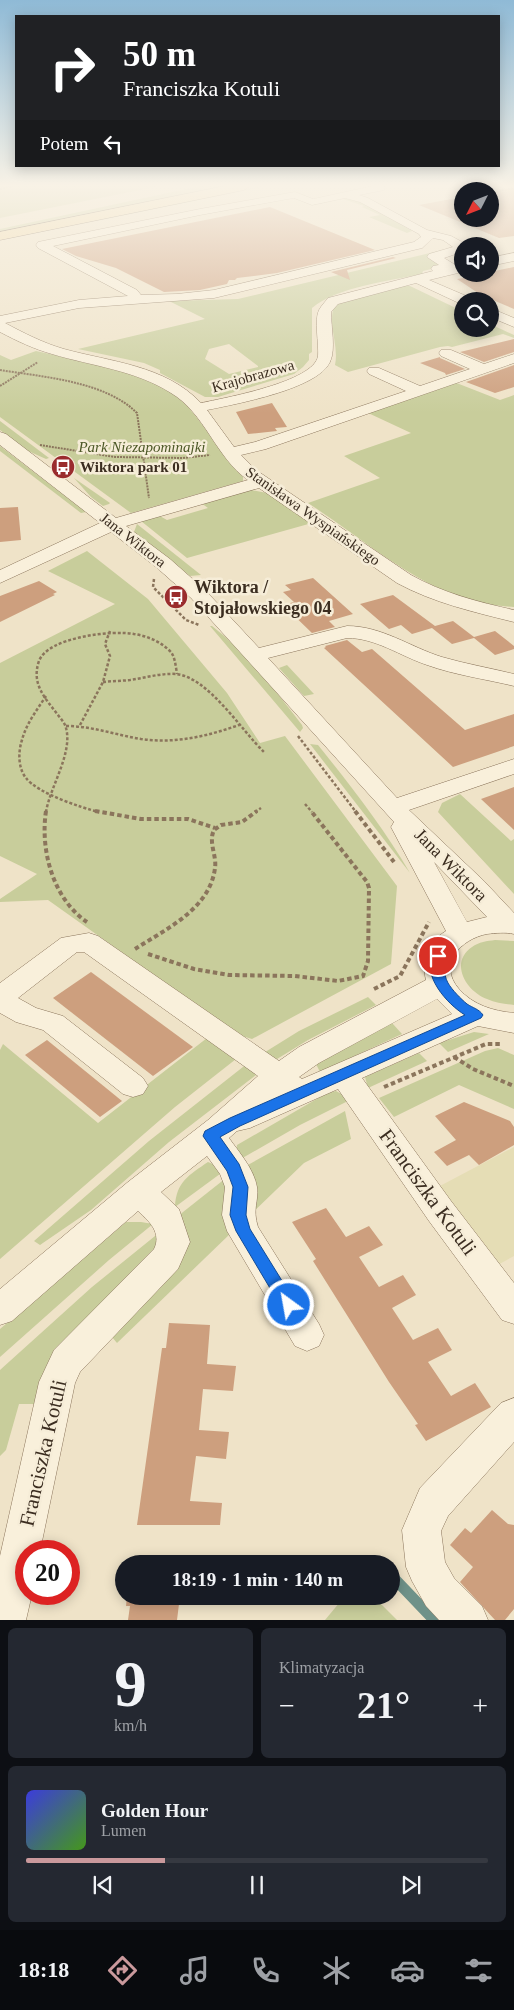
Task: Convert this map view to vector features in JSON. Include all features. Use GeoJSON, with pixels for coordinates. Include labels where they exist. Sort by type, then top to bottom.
{"type":"FeatureCollection","features":[{"type":"Feature","properties":{"kind":"street"},"geometry":{"type":"LineString","coordinates":[[73,262],[132,293],[137,296],[136,298]]}},
{"type":"Feature","properties":{"kind":"street"},"geometry":{"type":"LineString","coordinates":[[0,320],[80,304],[136,298],[177,298],[214,294],[349,262]]}},
{"type":"Feature","properties":{"kind":"street"},"geometry":{"type":"LineString","coordinates":[[442,262],[451,266],[426,272],[423,277],[454,294]]}},
{"type":"Feature","properties":{"kind":"street","name":"Krajobrazowa"},"geometry":{"type":"LineString","coordinates":[[197,408],[288,384],[317,370],[324,360],[324,312],[328,305],[351,295],[454,270]]}},
{"type":"Feature","properties":{"kind":"street"},"geometry":{"type":"LineString","coordinates":[[499,316],[514,323]]}},
{"type":"Feature","properties":{"kind":"street","name":"Stanisława Wyspiańskiego"},"geometry":{"type":"LineString","coordinates":[[0,326],[53,350],[149,376],[177,390],[197,408],[243,468],[404,579],[422,589],[463,604],[514,616]]}},
{"type":"Feature","properties":{"kind":"street"},"geometry":{"type":"LineString","coordinates":[[446,353],[483,369]]}},
{"type":"Feature","properties":{"kind":"street"},"geometry":{"type":"LineString","coordinates":[[231,454],[269,443],[514,358]]}},
{"type":"Feature","properties":{"kind":"street"},"geometry":{"type":"LineString","coordinates":[[374,371],[418,391]]}},
{"type":"Feature","properties":{"kind":"street","name":"Jana Wiktora"},"geometry":{"type":"LineString","coordinates":[[0,437],[163,563],[198,594],[393,808],[475,887],[511,925]]}},
{"type":"Feature","properties":{"kind":"street"},"geometry":{"type":"LineString","coordinates":[[2,573],[113,524],[261,482]]}},
{"type":"Feature","properties":{"kind":"street"},"geometry":{"type":"LineString","coordinates":[[255,656],[347,632],[359,632],[409,648],[434,661],[514,680]]}},
{"type":"Feature","properties":{"kind":"street","name":"Jana Wiktora"},"geometry":{"type":"LineString","coordinates":[[393,808],[514,766]]}},
{"type":"Feature","properties":{"kind":"street","name":"Jana Wiktora"},"geometry":{"type":"LineString","coordinates":[[393,808],[460,933]]}},
{"type":"Feature","properties":{"kind":"street"},"geometry":{"type":"LineString","coordinates":[[509,1033],[461,1006],[442,984],[437,970],[438,956],[446,943],[460,933],[494,924],[511,925]]}},
{"type":"Feature","properties":{"kind":"street"},"geometry":{"type":"LineString","coordinates":[[133,1086],[52,1022],[26,1015],[0,999],[70,944],[89,942],[252,1055],[288,1085],[351,1086],[476,1015]]}},
{"type":"Feature","properties":{"kind":"street"},"geometry":{"type":"LineString","coordinates":[[0,1310],[139,1191],[215,1132],[288,1085],[309,1055],[442,984]]}},
{"type":"Feature","properties":{"kind":"street","name":"Franciszka Kotuli"},"geometry":{"type":"LineString","coordinates":[[351,1086],[440,1211],[514,1309]]}},
{"type":"Feature","properties":{"kind":"street"},"geometry":{"type":"LineString","coordinates":[[215,1132],[241,1187],[238,1215],[243,1231],[307,1335]]}},
{"type":"Feature","properties":{"kind":"street","name":"Franciszka Kotuli"},"geometry":{"type":"LineString","coordinates":[[6,1620],[57,1382],[67,1361],[166,1259],[174,1242],[168,1219],[139,1191]]}},
{"type":"Feature","properties":{"kind":"street"},"geometry":{"type":"LineString","coordinates":[[468,1620],[440,1592],[426,1568],[421,1530],[434,1502],[514,1415]]}},
{"type":"Feature","properties":{"kind":"path"},"geometry":{"type":"LineString","coordinates":[[0,370],[84,386],[106,393],[129,404],[137,413],[151,513]]}},
{"type":"Feature","properties":{"kind":"path"},"geometry":{"type":"LineString","coordinates":[[34,444],[51,445],[91,454],[142,458],[183,458],[231,454]]}},
{"type":"Feature","properties":{"kind":"path"},"geometry":{"type":"LineString","coordinates":[[154,577],[153,587],[186,620],[204,627]]}},
{"type":"Feature","properties":{"kind":"path"},"geometry":{"type":"LineString","coordinates":[[93,926],[78,916],[68,906],[48,866],[44,818],[50,794],[67,751],[66,726],[36,681],[35,665],[38,658],[69,640],[110,632],[131,634],[157,641],[166,646],[178,664],[177,674]]}},
{"type":"Feature","properties":{"kind":"path"},"geometry":{"type":"LineString","coordinates":[[80,725],[103,682],[110,656],[105,644],[110,632]]}},
{"type":"Feature","properties":{"kind":"path"},"geometry":{"type":"LineString","coordinates":[[103,682],[177,674],[196,682],[229,711],[248,737],[264,752]]}},
{"type":"Feature","properties":{"kind":"path"},"geometry":{"type":"LineString","coordinates":[[46,696],[24,732],[19,758],[24,776],[29,782],[76,807],[144,819],[193,818],[215,828]]}},
{"type":"Feature","properties":{"kind":"path"},"geometry":{"type":"LineString","coordinates":[[66,726],[80,725],[142,739],[179,740],[206,735],[239,725]]}},
{"type":"Feature","properties":{"kind":"path"},"geometry":{"type":"LineString","coordinates":[[294,732],[395,863]]}},
{"type":"Feature","properties":{"kind":"path"},"geometry":{"type":"LineString","coordinates":[[261,808],[241,824],[224,823],[215,828],[211,836],[216,865],[211,888],[189,912],[134,949],[189,968],[219,974],[296,976],[343,982],[363,976],[368,961],[369,888],[362,874],[305,804]]}},
{"type":"Feature","properties":{"kind":"path"},"geometry":{"type":"LineString","coordinates":[[374,989],[400,976],[430,919]]}},
{"type":"Feature","properties":{"kind":"path"},"geometry":{"type":"LineString","coordinates":[[351,1086],[453,1057],[509,1033]]}},
{"type":"Feature","properties":{"kind":"path"},"geometry":{"type":"LineString","coordinates":[[453,1057],[473,1069],[514,1086]]}},
{"type":"Feature","properties":{"kind":"shaded area"},"geometry":{"type":"Polygon","coordinates":[[[514,1147],[514,1256],[494,1267],[438,1187],[514,1147]]]}},
{"type":"Feature","properties":{"kind":"green space"},"geometry":{"type":"Polygon","coordinates":[[[394,262],[437,262],[445,265],[423,271],[422,274],[349,290],[323,301],[312,308],[312,352],[309,354],[309,360],[303,367],[294,374],[218,397],[205,397],[160,373],[160,370],[144,363],[78,349],[205,319],[169,301],[238,299],[394,262]],[[229,344],[209,349],[205,359],[229,374],[258,366],[229,344]]]}},
{"type":"Feature","properties":{"kind":"green space"},"geometry":{"type":"Polygon","coordinates":[[[400,286],[410,286],[454,307],[454,337],[491,337],[452,347],[440,347],[348,372],[335,365],[336,349],[332,313],[334,308],[346,300],[400,286]]]}},
{"type":"Feature","properties":{"kind":"green space"},"geometry":{"type":"Polygon","coordinates":[[[499,328],[514,335],[514,338],[503,334],[499,335],[499,328]]]}},
{"type":"Feature","properties":{"kind":"green space","name":"Park Niezapominajki"},"geometry":{"type":"Polygon","coordinates":[[[36,351],[118,369],[158,385],[175,395],[196,416],[228,460],[243,477],[243,481],[131,513],[0,417],[0,355],[11,360],[36,351]]]}},
{"type":"Feature","properties":{"kind":"green space"},"geometry":{"type":"Polygon","coordinates":[[[454,382],[500,400],[514,395],[514,607],[480,603],[435,587],[391,560],[308,503],[380,478],[344,456],[411,433],[366,412],[454,382]]]}},
{"type":"Feature","properties":{"kind":"green space"},"geometry":{"type":"Polygon","coordinates":[[[0,421],[49,458],[46,459],[26,450],[0,430],[0,421]]]}},
{"type":"Feature","properties":{"kind":"green space"},"geometry":{"type":"Polygon","coordinates":[[[0,446],[86,512],[81,513],[0,451],[0,446]]]}},
{"type":"Feature","properties":{"kind":"green space"},"geometry":{"type":"Polygon","coordinates":[[[74,478],[110,503],[103,506],[91,497],[74,478]]]}},
{"type":"Feature","properties":{"kind":"green space","name":"Park Niezapominajki"},"geometry":{"type":"Polygon","coordinates":[[[251,490],[267,493],[312,523],[187,558],[141,521],[158,515],[167,520],[208,508],[201,503],[251,490]]]}},
{"type":"Feature","properties":{"kind":"green space"},"geometry":{"type":"Polygon","coordinates":[[[137,524],[201,575],[190,576],[134,532],[137,524]]]}},
{"type":"Feature","properties":{"kind":"green space"},"geometry":{"type":"Polygon","coordinates":[[[87,551],[148,599],[227,693],[260,743],[285,736],[397,886],[391,964],[252,1039],[242,1036],[224,1025],[48,900],[0,902],[0,899],[37,874],[0,856],[0,663],[115,604],[48,571],[87,551]]]}},
{"type":"Feature","properties":{"kind":"green space"},"geometry":{"type":"Polygon","coordinates":[[[210,626],[237,648],[260,672],[302,725],[303,728],[300,732],[210,626]]]}},
{"type":"Feature","properties":{"kind":"green space"},"geometry":{"type":"Polygon","coordinates":[[[287,665],[314,694],[304,696],[279,668],[287,665]]]}},
{"type":"Feature","properties":{"kind":"green space"},"geometry":{"type":"Polygon","coordinates":[[[310,744],[318,745],[378,823],[410,873],[310,744]]]}},
{"type":"Feature","properties":{"kind":"green space"},"geometry":{"type":"Polygon","coordinates":[[[460,794],[511,841],[514,839],[514,894],[438,812],[442,803],[460,794]]]}},
{"type":"Feature","properties":{"kind":"green space"},"geometry":{"type":"Polygon","coordinates":[[[495,940],[514,941],[514,1005],[504,1004],[479,995],[463,976],[461,968],[465,954],[477,944],[495,940]]]}},
{"type":"Feature","properties":{"kind":"green space"},"geometry":{"type":"Polygon","coordinates":[[[368,997],[376,1005],[308,1040],[277,1059],[267,1058],[262,1054],[299,1031],[368,997]]]}},
{"type":"Feature","properties":{"kind":"green space"},"geometry":{"type":"Polygon","coordinates":[[[392,1023],[402,1034],[320,1072],[316,1064],[392,1023]]]}},
{"type":"Feature","properties":{"kind":"green space"},"geometry":{"type":"Polygon","coordinates":[[[474,1032],[489,1034],[448,1052],[439,1043],[474,1032]]]}},
{"type":"Feature","properties":{"kind":"green space"},"geometry":{"type":"Polygon","coordinates":[[[207,1038],[236,1059],[175,1107],[0,1259],[0,1050],[3,1044],[98,1123],[207,1038]]]}},
{"type":"Feature","properties":{"kind":"green space"},"geometry":{"type":"Polygon","coordinates":[[[498,1048],[514,1055],[514,1109],[459,1085],[394,1117],[379,1098],[485,1051],[498,1048]]]}},
{"type":"Feature","properties":{"kind":"green space"},"geometry":{"type":"Polygon","coordinates":[[[419,1053],[427,1061],[368,1088],[365,1077],[419,1053]]]}},
{"type":"Feature","properties":{"kind":"green space"},"geometry":{"type":"Polygon","coordinates":[[[248,1063],[256,1072],[256,1075],[169,1142],[91,1210],[40,1245],[34,1241],[149,1141],[248,1063]]]}},
{"type":"Feature","properties":{"kind":"green space"},"geometry":{"type":"Polygon","coordinates":[[[336,1091],[349,1098],[346,1102],[300,1125],[239,1160],[236,1153],[237,1145],[327,1093],[336,1091]]]}},
{"type":"Feature","properties":{"kind":"green space"},"geometry":{"type":"Polygon","coordinates":[[[345,1111],[351,1139],[304,1163],[246,1219],[246,1166],[345,1111]]]}},
{"type":"Feature","properties":{"kind":"green space"},"geometry":{"type":"Polygon","coordinates":[[[208,1162],[220,1167],[224,1171],[175,1207],[181,1185],[189,1175],[208,1162]]]}},
{"type":"Feature","properties":{"kind":"green space"},"geometry":{"type":"Polygon","coordinates":[[[226,1178],[232,1232],[117,1343],[107,1331],[178,1216],[226,1178]]]}},
{"type":"Feature","properties":{"kind":"green space"},"geometry":{"type":"Polygon","coordinates":[[[126,1222],[153,1224],[109,1260],[0,1357],[0,1329],[126,1222]]]}},
{"type":"Feature","properties":{"kind":"green space"},"geometry":{"type":"Polygon","coordinates":[[[160,1232],[162,1239],[42,1404],[19,1404],[6,1450],[0,1456],[0,1370],[92,1287],[160,1232]]]}},
{"type":"Feature","properties":{"kind":"green space"},"geometry":{"type":"Polygon","coordinates":[[[338,1605],[382,1605],[397,1620],[325,1620],[338,1605]]]}},
{"type":"Feature","properties":{"kind":"building"},"geometry":{"type":"Polygon","coordinates":[[[95,262],[326,262],[277,273],[237,278],[229,280],[227,284],[200,290],[164,292],[116,268],[95,262]]]}},
{"type":"Feature","properties":{"kind":"building"},"geometry":{"type":"Polygon","coordinates":[[[381,262],[347,270],[350,280],[331,272],[381,262]]]}},
{"type":"Feature","properties":{"kind":"building"},"geometry":{"type":"Polygon","coordinates":[[[514,267],[514,309],[499,303],[499,292],[476,292],[462,282],[499,282],[499,270],[514,267]]]}},
{"type":"Feature","properties":{"kind":"building"},"geometry":{"type":"Polygon","coordinates":[[[514,339],[514,352],[484,362],[460,352],[514,339]]]}},
{"type":"Feature","properties":{"kind":"building"},"geometry":{"type":"Polygon","coordinates":[[[440,357],[465,369],[446,375],[420,363],[440,357]]]}},
{"type":"Feature","properties":{"kind":"building"},"geometry":{"type":"Polygon","coordinates":[[[514,365],[514,387],[495,393],[466,382],[514,365]]]}},
{"type":"Feature","properties":{"kind":"building"},"geometry":{"type":"Polygon","coordinates":[[[272,403],[287,427],[275,428],[277,431],[248,434],[236,412],[272,403]]]}},
{"type":"Feature","properties":{"kind":"building"},"geometry":{"type":"Polygon","coordinates":[[[18,507],[21,540],[0,542],[0,508],[18,507]]]}},
{"type":"Feature","properties":{"kind":"building"},"geometry":{"type":"Polygon","coordinates":[[[313,578],[353,614],[329,621],[335,627],[312,633],[283,605],[294,602],[283,592],[291,590],[285,585],[313,578]]]}},
{"type":"Feature","properties":{"kind":"building"},"geometry":{"type":"Polygon","coordinates":[[[39,581],[57,592],[53,594],[55,595],[0,622],[0,596],[39,581]]]}},
{"type":"Feature","properties":{"kind":"building"},"geometry":{"type":"Polygon","coordinates":[[[393,595],[435,626],[453,621],[474,637],[495,631],[514,646],[514,649],[495,655],[474,638],[452,644],[432,628],[412,634],[401,625],[389,629],[360,604],[393,595]]]}},
{"type":"Feature","properties":{"kind":"building"},"geometry":{"type":"Polygon","coordinates":[[[347,640],[362,652],[372,649],[465,730],[514,714],[514,746],[453,767],[324,648],[325,646],[347,640]]]}},
{"type":"Feature","properties":{"kind":"building"},"geometry":{"type":"Polygon","coordinates":[[[514,787],[514,830],[481,799],[514,787]]]}},
{"type":"Feature","properties":{"kind":"building"},"geometry":{"type":"Polygon","coordinates":[[[91,972],[193,1047],[153,1076],[53,998],[91,972]]]}},
{"type":"Feature","properties":{"kind":"building"},"geometry":{"type":"Polygon","coordinates":[[[47,1040],[122,1101],[100,1117],[25,1055],[47,1040]]]}},
{"type":"Feature","properties":{"kind":"building"},"geometry":{"type":"Polygon","coordinates":[[[464,1102],[510,1121],[514,1127],[514,1145],[479,1165],[469,1155],[447,1166],[434,1152],[456,1140],[435,1116],[464,1102]]]}},
{"type":"Feature","properties":{"kind":"building"},"geometry":{"type":"Polygon","coordinates":[[[326,1208],[346,1237],[369,1226],[383,1245],[359,1257],[379,1287],[403,1275],[416,1295],[392,1308],[413,1340],[438,1328],[452,1350],[428,1362],[451,1396],[475,1383],[491,1407],[426,1441],[415,1425],[418,1424],[389,1382],[313,1261],[316,1259],[292,1222],[326,1208]]]}},
{"type":"Feature","properties":{"kind":"building"},"geometry":{"type":"Polygon","coordinates":[[[169,1323],[210,1325],[207,1364],[236,1366],[233,1391],[203,1389],[199,1430],[229,1432],[226,1459],[196,1456],[190,1501],[222,1503],[220,1525],[137,1525],[162,1348],[166,1348],[169,1323]]]}},
{"type":"Feature","properties":{"kind":"building"},"geometry":{"type":"Polygon","coordinates":[[[492,1510],[508,1524],[514,1525],[514,1609],[505,1620],[495,1620],[460,1582],[473,1567],[450,1545],[465,1528],[471,1533],[492,1510]]]}},
{"type":"Feature","properties":{"kind":"building"},"geometry":{"type":"Polygon","coordinates":[[[179,1605],[177,1620],[128,1620],[130,1606],[126,1606],[179,1605]]]}},
{"type":"Feature","properties":{"kind":"waterway"},"geometry":{"type":"LineString","coordinates":[[400,1584],[434,1620]]}},
{"type":"Feature","properties":{"kind":"place","name":"Wiktora park 01"},"geometry":{"type":"Point","coordinates":[63,467]}},
{"type":"Feature","properties":{"kind":"place","name":"Wiktora / Stojałowskiego 04"},"geometry":{"type":"Point","coordinates":[176,597]}},
{"type":"Feature","properties":{"kind":"route"},"geometry":{"type":"LineString","coordinates":[[289,1305],[243,1231],[238,1215],[241,1187],[234,1169],[210,1136],[219,1129],[476,1015],[461,1006],[450,996],[442,984],[437,970],[438,956]]}}]}
